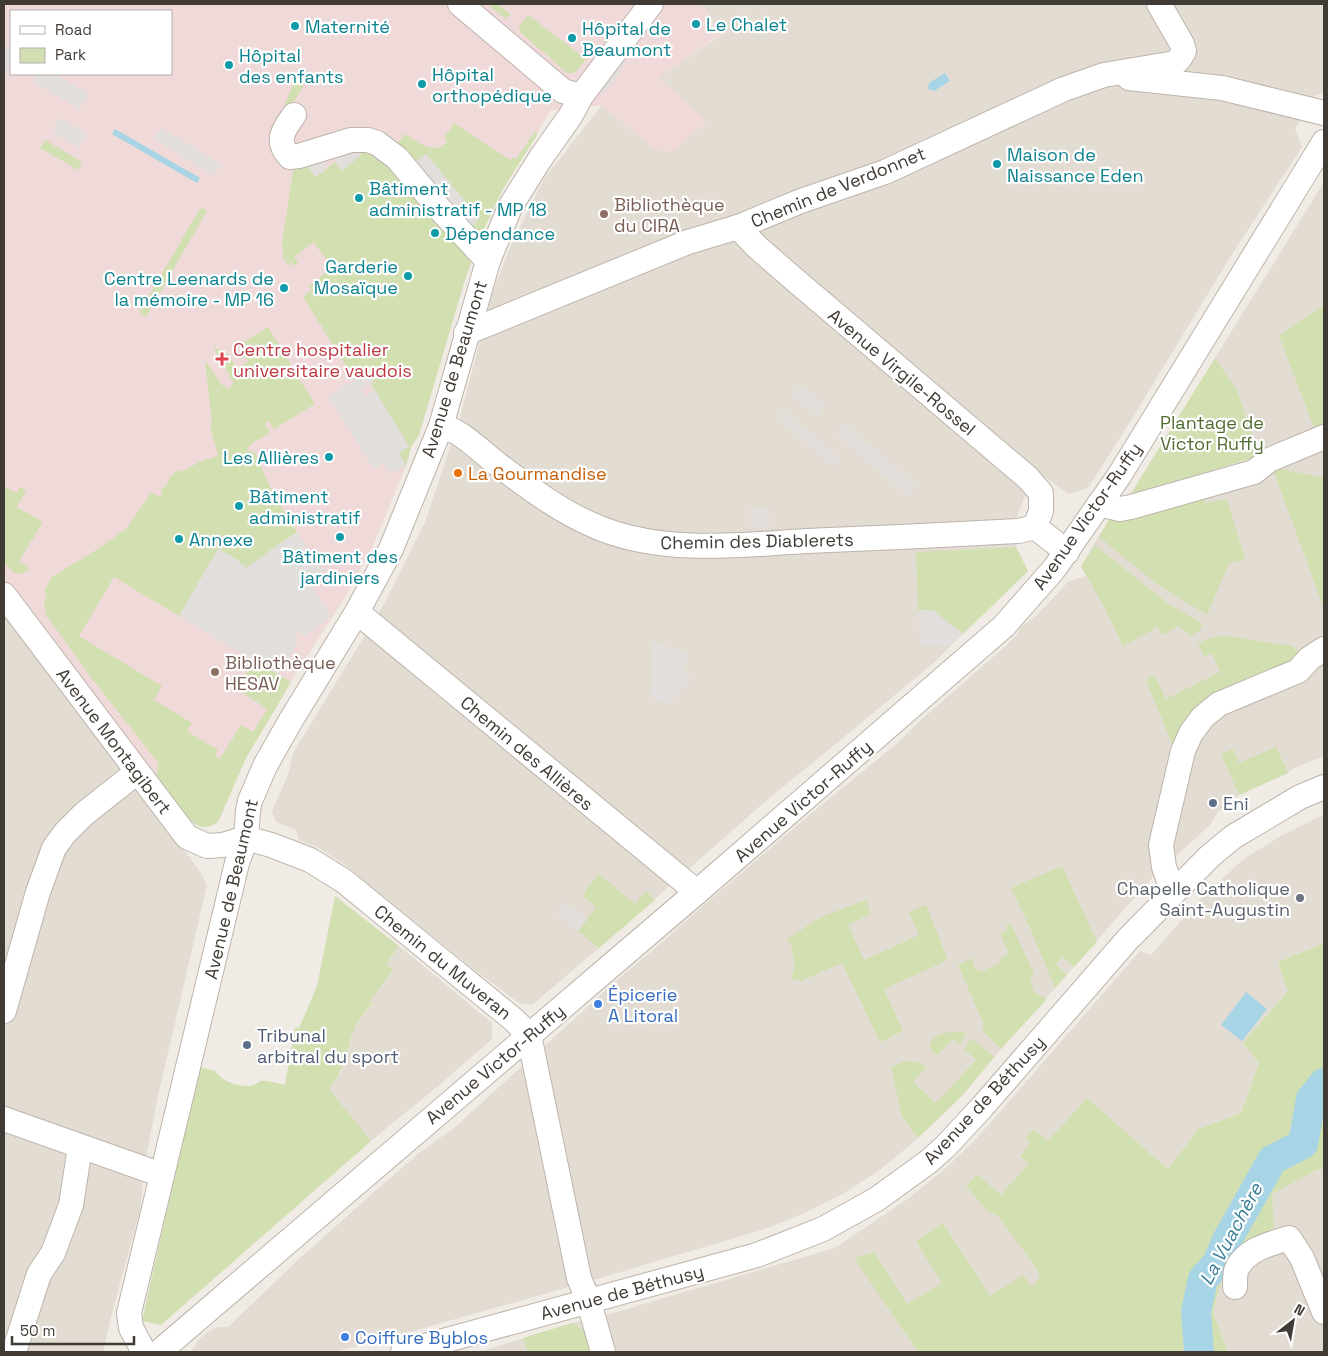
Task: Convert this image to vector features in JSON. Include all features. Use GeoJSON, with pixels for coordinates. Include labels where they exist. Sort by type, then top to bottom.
{"type":"FeatureCollection","features":[{"type":"Feature","properties":{"kind":"street"},"geometry":{"type":"LineString","coordinates":[[460,4],[563,91],[581,96]]}},
{"type":"Feature","properties":{"kind":"street","name":"Avenue de Beaumont"},"geometry":{"type":"LineString","coordinates":[[144,1352],[131,1328],[129,1312],[237,862],[246,838],[250,800],[265,766],[357,612],[391,549],[440,426],[488,262],[510,207],[581,96],[651,4]]}},
{"type":"Feature","properties":{"kind":"street","name":"Chemin de Verdonnet"},"geometry":{"type":"LineString","coordinates":[[466,333],[688,242],[738,227],[801,201],[885,172],[1064,89],[1104,75],[1175,62],[1184,51],[1182,44],[1159,4]]}},
{"type":"Feature","properties":{"kind":"street"},"geometry":{"type":"LineString","coordinates":[[1104,75],[1222,88],[1324,113]]}},
{"type":"Feature","properties":{"kind":"street"},"geometry":{"type":"LineString","coordinates":[[294,115],[282,133],[281,140],[283,148],[290,157],[314,152],[350,140],[368,140],[376,143],[397,158],[488,262]]}},
{"type":"Feature","properties":{"kind":"street","name":"Avenue Victor-Ruffy"},"geometry":{"type":"LineString","coordinates":[[159,1352],[697,892],[1004,626],[1066,552],[1124,468],[1324,142]]}},
{"type":"Feature","properties":{"kind":"street","name":"Avenue Virgile-Rossel"},"geometry":{"type":"LineString","coordinates":[[738,227],[757,247],[907,377],[1028,478],[1041,493],[1041,511],[1035,527]]}},
{"type":"Feature","properties":{"kind":"street","name":"Chemin des Diablerets"},"geometry":{"type":"LineString","coordinates":[[440,426],[453,429],[520,480],[579,520],[629,538],[656,543],[682,546],[753,544],[1019,531],[1035,527]]}},
{"type":"Feature","properties":{"kind":"street"},"geometry":{"type":"LineString","coordinates":[[1099,504],[1120,508],[1131,507],[1254,472],[1269,460],[1324,437]]}},
{"type":"Feature","properties":{"kind":"street"},"geometry":{"type":"LineString","coordinates":[[1035,527],[1066,552]]}},
{"type":"Feature","properties":{"kind":"street","name":"Avenue Montagibert"},"geometry":{"type":"LineString","coordinates":[[4,594],[188,837],[207,846],[223,845],[246,838]]}},
{"type":"Feature","properties":{"kind":"street","name":"Chemin des Allières"},"geometry":{"type":"LineString","coordinates":[[357,612],[697,892]]}},
{"type":"Feature","properties":{"kind":"street"},"geometry":{"type":"LineString","coordinates":[[1173,892],[1164,866],[1161,846],[1183,751],[1192,733],[1203,717],[1219,704],[1298,671],[1310,658],[1324,649]]}},
{"type":"Feature","properties":{"kind":"street"},"geometry":{"type":"LineString","coordinates":[[4,1011],[38,892],[54,848],[64,833],[84,814],[137,772]]}},
{"type":"Feature","properties":{"kind":"street","name":"Avenue de Béthusy"},"geometry":{"type":"LineString","coordinates":[[403,1352],[757,1255],[823,1230],[878,1199],[945,1147],[1128,939],[1210,856],[1233,837],[1304,795],[1324,787]]}},
{"type":"Feature","properties":{"kind":"street","name":"Chemin du Muveran"},"geometry":{"type":"LineString","coordinates":[[246,838],[271,845],[310,860],[344,881],[514,1020],[529,1035]]}},
{"type":"Feature","properties":{"kind":"street"},"geometry":{"type":"LineString","coordinates":[[529,1035],[579,1278],[603,1352]]}},
{"type":"Feature","properties":{"kind":"street"},"geometry":{"type":"LineString","coordinates":[[4,1119],[162,1174]]}},
{"type":"Feature","properties":{"kind":"street"},"geometry":{"type":"LineString","coordinates":[[14,1352],[39,1274],[53,1253],[71,1205],[80,1147]]}},
{"type":"Feature","properties":{"kind":"street"},"geometry":{"type":"LineString","coordinates":[[1235,1287],[1236,1272],[1244,1258],[1259,1248],[1289,1238],[1302,1258],[1324,1312]]}},
{"type":"Feature","properties":{"kind":"shaded area","name":"Centre hospitalier universitaire vaudois"},"geometry":{"type":"Polygon","coordinates":[[[4,4],[702,4],[721,34],[658,78],[707,121],[673,152],[655,150],[602,105],[551,110],[503,189],[483,231],[464,283],[419,435],[411,447],[406,466],[372,548],[341,604],[305,659],[246,758],[218,822],[211,826],[201,827],[192,822],[74,675],[4,582],[4,4]]]}},
{"type":"Feature","properties":{"kind":"shaded area"},"geometry":{"type":"Polygon","coordinates":[[[702,4],[1324,4],[1324,92],[1314,96],[1295,129],[1302,147],[1229,259],[1088,488],[1068,494],[1041,474],[1024,498],[1017,517],[1016,547],[1028,571],[929,667],[760,806],[532,1005],[519,1003],[477,972],[344,864],[317,847],[299,840],[296,830],[276,822],[272,811],[288,775],[293,753],[384,604],[425,522],[460,418],[492,293],[512,243],[544,179],[602,105],[655,150],[706,121],[658,78],[721,35],[702,4]]]}},
{"type":"Feature","properties":{"kind":"shaded area"},"geometry":{"type":"Polygon","coordinates":[[[4,44],[10,48],[10,67],[4,77],[4,44]]]}},
{"type":"Feature","properties":{"kind":"shaded area"},"geometry":{"type":"Polygon","coordinates":[[[624,60],[625,65],[604,93],[594,94],[614,62],[624,60]]]}},
{"type":"Feature","properties":{"kind":"shaded area"},"geometry":{"type":"Polygon","coordinates":[[[36,75],[57,75],[89,94],[79,109],[32,81],[36,75]]]}},
{"type":"Feature","properties":{"kind":"shaded area"},"geometry":{"type":"Polygon","coordinates":[[[60,118],[87,134],[79,148],[52,132],[60,118]]]}},
{"type":"Feature","properties":{"kind":"shaded area"},"geometry":{"type":"Polygon","coordinates":[[[161,128],[221,164],[214,176],[154,139],[161,128]]]}},
{"type":"Feature","properties":{"kind":"shaded area"},"geometry":{"type":"Polygon","coordinates":[[[353,145],[361,155],[342,171],[334,161],[353,145]]]}},
{"type":"Feature","properties":{"kind":"shaded area"},"geometry":{"type":"Polygon","coordinates":[[[426,154],[480,219],[468,229],[414,163],[426,154]]]}},
{"type":"Feature","properties":{"kind":"shaded area"},"geometry":{"type":"Polygon","coordinates":[[[318,157],[327,168],[316,177],[307,166],[318,157]]]}},
{"type":"Feature","properties":{"kind":"shaded area"},"geometry":{"type":"Polygon","coordinates":[[[1324,182],[1324,756],[1294,768],[1288,773],[1239,795],[1217,813],[1210,825],[1152,878],[961,1097],[909,1146],[877,1172],[841,1195],[765,1229],[604,1277],[334,1352],[191,1352],[199,1339],[212,1329],[228,1327],[299,1259],[374,1192],[418,1154],[455,1127],[625,973],[814,811],[894,746],[1008,644],[1016,636],[1020,628],[1039,613],[1069,581],[1086,576],[1081,566],[1111,516],[1233,485],[1259,454],[1237,390],[1215,358],[1324,182]]]}},
{"type":"Feature","properties":{"kind":"shaded area"},"geometry":{"type":"Polygon","coordinates":[[[367,373],[373,382],[361,390],[365,396],[375,390],[409,447],[401,451],[400,455],[406,466],[391,474],[384,463],[374,469],[328,396],[367,373]]]}},
{"type":"Feature","properties":{"kind":"shaded area"},"geometry":{"type":"Polygon","coordinates":[[[800,385],[825,405],[816,416],[792,395],[800,385]]]}},
{"type":"Feature","properties":{"kind":"shaded area"},"geometry":{"type":"Polygon","coordinates":[[[783,410],[840,459],[834,466],[777,418],[783,410]]]}},
{"type":"Feature","properties":{"kind":"shaded area"},"geometry":{"type":"Polygon","coordinates":[[[845,424],[917,486],[908,496],[836,434],[845,424]]]}},
{"type":"Feature","properties":{"kind":"shaded area"},"geometry":{"type":"Polygon","coordinates":[[[769,507],[770,526],[751,527],[750,508],[769,507]]]}},
{"type":"Feature","properties":{"kind":"shaded area"},"geometry":{"type":"Polygon","coordinates":[[[297,532],[324,570],[308,582],[332,616],[304,637],[299,631],[294,635],[298,641],[278,675],[179,616],[218,549],[236,559],[246,568],[297,532]]]}},
{"type":"Feature","properties":{"kind":"shaded area"},"geometry":{"type":"Polygon","coordinates":[[[918,610],[933,610],[963,634],[951,645],[920,645],[918,610]]]}},
{"type":"Feature","properties":{"kind":"shaded area"},"geometry":{"type":"Polygon","coordinates":[[[4,613],[119,762],[199,870],[207,885],[158,1096],[145,1163],[140,1210],[103,1352],[4,1352],[4,613]]]}},
{"type":"Feature","properties":{"kind":"shaded area"},"geometry":{"type":"Polygon","coordinates":[[[652,641],[689,655],[681,668],[691,679],[670,704],[651,698],[652,641]]]}},
{"type":"Feature","properties":{"kind":"shaded area"},"geometry":{"type":"Polygon","coordinates":[[[1324,814],[1324,943],[1278,962],[1288,991],[1243,1043],[1259,1063],[1241,1113],[1198,1129],[1168,1169],[1108,1117],[1040,1277],[1032,1287],[957,1352],[479,1352],[572,1323],[613,1313],[835,1248],[909,1198],[946,1168],[979,1136],[1140,951],[1151,955],[1202,897],[1244,859],[1279,837],[1324,814]]]}},
{"type":"Feature","properties":{"kind":"shaded area"},"geometry":{"type":"Polygon","coordinates":[[[565,902],[587,919],[578,931],[556,913],[565,902]]]}},
{"type":"Feature","properties":{"kind":"shaded area"},"geometry":{"type":"Polygon","coordinates":[[[399,946],[492,1023],[492,1039],[371,1141],[328,1089],[341,1073],[353,1031],[361,1017],[373,1004],[370,1001],[393,971],[386,964],[399,946]]]}},
{"type":"Feature","properties":{"kind":"shaded area"},"geometry":{"type":"Polygon","coordinates":[[[1324,1169],[1324,1352],[1228,1352],[1213,1312],[1222,1279],[1237,1253],[1274,1228],[1272,1194],[1317,1170],[1324,1169]]]}},
{"type":"Feature","properties":{"kind":"green space"},"geometry":{"type":"Polygon","coordinates":[[[487,4],[498,4],[511,15],[505,18],[487,4]]]}},
{"type":"Feature","properties":{"kind":"green space"},"geometry":{"type":"Polygon","coordinates":[[[528,15],[586,59],[578,69],[573,73],[567,73],[520,32],[519,26],[528,15]]]}},
{"type":"Feature","properties":{"kind":"green space"},"geometry":{"type":"Polygon","coordinates":[[[296,77],[305,84],[280,122],[278,121],[296,77]]]}},
{"type":"Feature","properties":{"kind":"green space"},"geometry":{"type":"Polygon","coordinates":[[[454,123],[510,160],[513,157],[516,159],[536,130],[537,135],[503,189],[483,231],[477,234],[468,229],[479,219],[426,154],[414,163],[396,146],[405,134],[421,144],[437,148],[448,141],[444,138],[454,123]]]}},
{"type":"Feature","properties":{"kind":"green space"},"geometry":{"type":"Polygon","coordinates":[[[45,140],[82,162],[78,170],[40,148],[45,140]]]}},
{"type":"Feature","properties":{"kind":"green space"},"geometry":{"type":"Polygon","coordinates":[[[353,145],[375,151],[472,260],[419,435],[411,447],[406,466],[400,455],[401,451],[409,446],[371,384],[373,383],[367,373],[355,380],[303,297],[312,290],[309,286],[333,267],[313,242],[294,257],[298,263],[294,266],[291,262],[288,265],[283,257],[282,243],[293,171],[296,168],[307,166],[316,177],[335,162],[342,170],[353,145]]]}},
{"type":"Feature","properties":{"kind":"green space"},"geometry":{"type":"Polygon","coordinates":[[[201,207],[207,211],[146,317],[139,313],[201,207]]]}},
{"type":"Feature","properties":{"kind":"green space"},"geometry":{"type":"Polygon","coordinates":[[[1324,305],[1324,429],[1316,433],[1279,336],[1324,305]]]}},
{"type":"Feature","properties":{"kind":"green space"},"geometry":{"type":"Polygon","coordinates":[[[268,327],[315,404],[274,429],[269,421],[265,424],[270,433],[251,444],[247,450],[255,453],[273,493],[297,532],[246,568],[236,559],[218,549],[179,616],[114,577],[79,636],[162,686],[154,700],[192,723],[187,731],[218,750],[215,755],[220,759],[241,725],[253,732],[267,709],[237,689],[254,660],[291,682],[246,758],[218,822],[202,827],[189,818],[170,795],[156,775],[159,764],[90,676],[46,615],[44,603],[47,593],[44,591],[52,577],[126,529],[151,493],[161,497],[161,491],[170,480],[169,478],[179,469],[182,472],[199,462],[218,456],[210,426],[212,424],[205,360],[222,385],[229,389],[233,382],[213,347],[227,353],[237,368],[248,362],[239,345],[268,327]]]}},
{"type":"Feature","properties":{"kind":"green space","name":"Plantage de Victor Ruffy"},"geometry":{"type":"Polygon","coordinates":[[[1215,358],[1237,390],[1259,454],[1253,458],[1130,495],[1215,358]]]}},
{"type":"Feature","properties":{"kind":"green space"},"geometry":{"type":"Polygon","coordinates":[[[1272,467],[1324,478],[1324,609],[1272,467]]]}},
{"type":"Feature","properties":{"kind":"green space"},"geometry":{"type":"Polygon","coordinates":[[[4,486],[16,493],[20,487],[26,491],[17,507],[43,522],[19,561],[30,569],[21,574],[14,573],[4,563],[4,486]]]}},
{"type":"Feature","properties":{"kind":"green space"},"geometry":{"type":"Polygon","coordinates":[[[1202,493],[1205,503],[1227,499],[1245,559],[1229,563],[1207,615],[1157,584],[1099,537],[1111,516],[1202,493]]]}},
{"type":"Feature","properties":{"kind":"green space"},"geometry":{"type":"Polygon","coordinates":[[[1095,545],[1170,605],[1200,622],[1202,626],[1199,631],[1191,636],[1179,626],[1162,635],[1157,627],[1123,647],[1106,610],[1081,566],[1095,545]]]}},
{"type":"Feature","properties":{"kind":"green space"},"geometry":{"type":"Polygon","coordinates":[[[1016,547],[1028,571],[963,634],[933,610],[918,610],[916,552],[1016,547]]]}},
{"type":"Feature","properties":{"kind":"green space"},"geometry":{"type":"Polygon","coordinates":[[[1227,636],[1292,646],[1298,651],[1291,666],[1189,716],[1179,730],[1174,748],[1146,681],[1154,675],[1166,699],[1220,672],[1212,653],[1204,657],[1198,643],[1213,637],[1227,636]]]}},
{"type":"Feature","properties":{"kind":"green space"},"geometry":{"type":"Polygon","coordinates":[[[1276,747],[1288,773],[1239,795],[1221,754],[1233,749],[1239,763],[1276,747]]]}},
{"type":"Feature","properties":{"kind":"green space"},"geometry":{"type":"Polygon","coordinates":[[[1062,866],[1097,942],[1074,967],[1063,957],[1056,964],[1067,975],[1055,988],[1011,888],[1062,866]]]}},
{"type":"Feature","properties":{"kind":"green space"},"geometry":{"type":"Polygon","coordinates":[[[599,874],[635,904],[646,891],[655,900],[599,948],[578,931],[596,907],[584,897],[585,891],[599,874]]]}},
{"type":"Feature","properties":{"kind":"green space"},"geometry":{"type":"Polygon","coordinates":[[[335,896],[399,946],[386,964],[393,970],[370,1001],[373,1003],[357,1024],[342,1069],[329,1089],[371,1141],[161,1325],[142,1321],[199,1067],[215,1071],[230,1083],[252,1086],[263,1081],[285,1085],[295,1027],[299,1028],[317,986],[335,896]]]}},
{"type":"Feature","properties":{"kind":"green space"},"geometry":{"type":"Polygon","coordinates":[[[866,900],[871,914],[848,925],[864,960],[919,935],[909,912],[926,905],[948,960],[884,989],[903,1031],[880,1042],[842,963],[801,981],[790,978],[794,968],[791,950],[793,948],[787,939],[821,917],[866,900]]]}},
{"type":"Feature","properties":{"kind":"green space"},"geometry":{"type":"Polygon","coordinates":[[[1011,924],[1034,974],[1030,980],[1034,992],[1047,999],[1001,1049],[982,1030],[984,1025],[958,965],[971,958],[975,968],[981,972],[1000,963],[1002,957],[1009,954],[1000,933],[1007,930],[1006,926],[1011,924]]]}},
{"type":"Feature","properties":{"kind":"green space"},"geometry":{"type":"Polygon","coordinates":[[[1324,943],[1324,1169],[1317,1170],[1272,1194],[1274,1228],[1237,1253],[1222,1279],[1213,1312],[1228,1352],[918,1352],[854,1258],[874,1252],[907,1304],[942,1283],[916,1241],[943,1223],[990,1296],[1023,1275],[1032,1287],[1040,1277],[1035,1266],[998,1216],[987,1211],[966,1186],[977,1174],[1001,1195],[1029,1163],[1020,1156],[1030,1143],[1025,1139],[1034,1129],[1048,1141],[1087,1098],[1168,1169],[1198,1129],[1241,1113],[1259,1063],[1243,1043],[1288,991],[1278,962],[1324,943]]]}},
{"type":"Feature","properties":{"kind":"green space"},"geometry":{"type":"Polygon","coordinates":[[[961,1031],[967,1034],[959,1044],[953,1039],[937,1056],[930,1048],[933,1039],[937,1036],[961,1031]]]}},
{"type":"Feature","properties":{"kind":"green space"},"geometry":{"type":"Polygon","coordinates":[[[972,1038],[994,1057],[961,1097],[918,1138],[902,1117],[891,1067],[905,1061],[920,1062],[926,1068],[913,1082],[936,1103],[976,1060],[964,1049],[972,1038]]]}},
{"type":"Feature","properties":{"kind":"green space"},"geometry":{"type":"Polygon","coordinates":[[[572,1323],[584,1330],[591,1352],[528,1352],[523,1338],[572,1323]]]}},
{"type":"Feature","properties":{"kind":"water"},"geometry":{"type":"Polygon","coordinates":[[[945,73],[950,81],[934,91],[928,89],[929,83],[945,73]]]}},
{"type":"Feature","properties":{"kind":"water"},"geometry":{"type":"Polygon","coordinates":[[[115,129],[200,178],[197,183],[112,134],[115,129]]]}},
{"type":"Feature","properties":{"kind":"water"},"geometry":{"type":"Polygon","coordinates":[[[1246,992],[1267,1009],[1242,1041],[1221,1025],[1246,992]]]}},
{"type":"Feature","properties":{"kind":"waterway","name":"La Vuachère"},"geometry":{"type":"LineString","coordinates":[[1199,1352],[1196,1312],[1203,1279],[1218,1262],[1227,1240],[1272,1160],[1303,1144],[1311,1099],[1324,1083]]}},
{"type":"Feature","properties":{"kind":"place","name":"Le Chalet"},"geometry":{"type":"Point","coordinates":[696,24]}},
{"type":"Feature","properties":{"kind":"place","name":"Maternité"},"geometry":{"type":"Point","coordinates":[295,26]}},
{"type":"Feature","properties":{"kind":"place","name":"Hôpital de Beaumont"},"geometry":{"type":"Point","coordinates":[572,38]}},
{"type":"Feature","properties":{"kind":"place","name":"Hôpital des enfants"},"geometry":{"type":"Point","coordinates":[229,65]}},
{"type":"Feature","properties":{"kind":"place","name":"Hôpital orthopédique"},"geometry":{"type":"Point","coordinates":[422,84]}},
{"type":"Feature","properties":{"kind":"place","name":"Maison de Naissance Eden"},"geometry":{"type":"Point","coordinates":[997,164]}},
{"type":"Feature","properties":{"kind":"place","name":"Bâtiment administratif - MP 18"},"geometry":{"type":"Point","coordinates":[359,198]}},
{"type":"Feature","properties":{"kind":"place","name":"Bibliothèque du CIRA"},"geometry":{"type":"Point","coordinates":[604,214]}},
{"type":"Feature","properties":{"kind":"place","name":"Dépendance"},"geometry":{"type":"Point","coordinates":[435,233]}},
{"type":"Feature","properties":{"kind":"place","name":"Garderie Mosaïque"},"geometry":{"type":"Point","coordinates":[408,276]}},
{"type":"Feature","properties":{"kind":"place","name":"Centre Leenards de la mémoire - MP 16"},"geometry":{"type":"Point","coordinates":[284,288]}},
{"type":"Feature","properties":{"kind":"place","name":"Centre hospitalier universitaire vaudois"},"geometry":{"type":"Point","coordinates":[222,359]}},
{"type":"Feature","properties":{"kind":"place","name":"Les Allières"},"geometry":{"type":"Point","coordinates":[329,457]}},
{"type":"Feature","properties":{"kind":"place","name":"La Gourmandise"},"geometry":{"type":"Point","coordinates":[458,473]}},
{"type":"Feature","properties":{"kind":"place","name":"Bâtiment administratif"},"geometry":{"type":"Point","coordinates":[239,506]}},
{"type":"Feature","properties":{"kind":"place","name":"Bâtiment des jardiniers"},"geometry":{"type":"Point","coordinates":[340,537]}},
{"type":"Feature","properties":{"kind":"place","name":"Annexe"},"geometry":{"type":"Point","coordinates":[179,539]}},
{"type":"Feature","properties":{"kind":"place","name":"Bibliothèque HESAV"},"geometry":{"type":"Point","coordinates":[215,672]}},
{"type":"Feature","properties":{"kind":"place","name":"Eni"},"geometry":{"type":"Point","coordinates":[1213,803]}},
{"type":"Feature","properties":{"kind":"place","name":"Chapelle Catholique Saint-Augustin"},"geometry":{"type":"Point","coordinates":[1300,898]}},
{"type":"Feature","properties":{"kind":"place","name":"Épicerie A Litoral"},"geometry":{"type":"Point","coordinates":[598,1004]}},
{"type":"Feature","properties":{"kind":"place","name":"Tribunal arbitral du sport"},"geometry":{"type":"Point","coordinates":[247,1045]}},
{"type":"Feature","properties":{"kind":"place","name":"Coiffure Byblos"},"geometry":{"type":"Point","coordinates":[345,1337]}}]}
